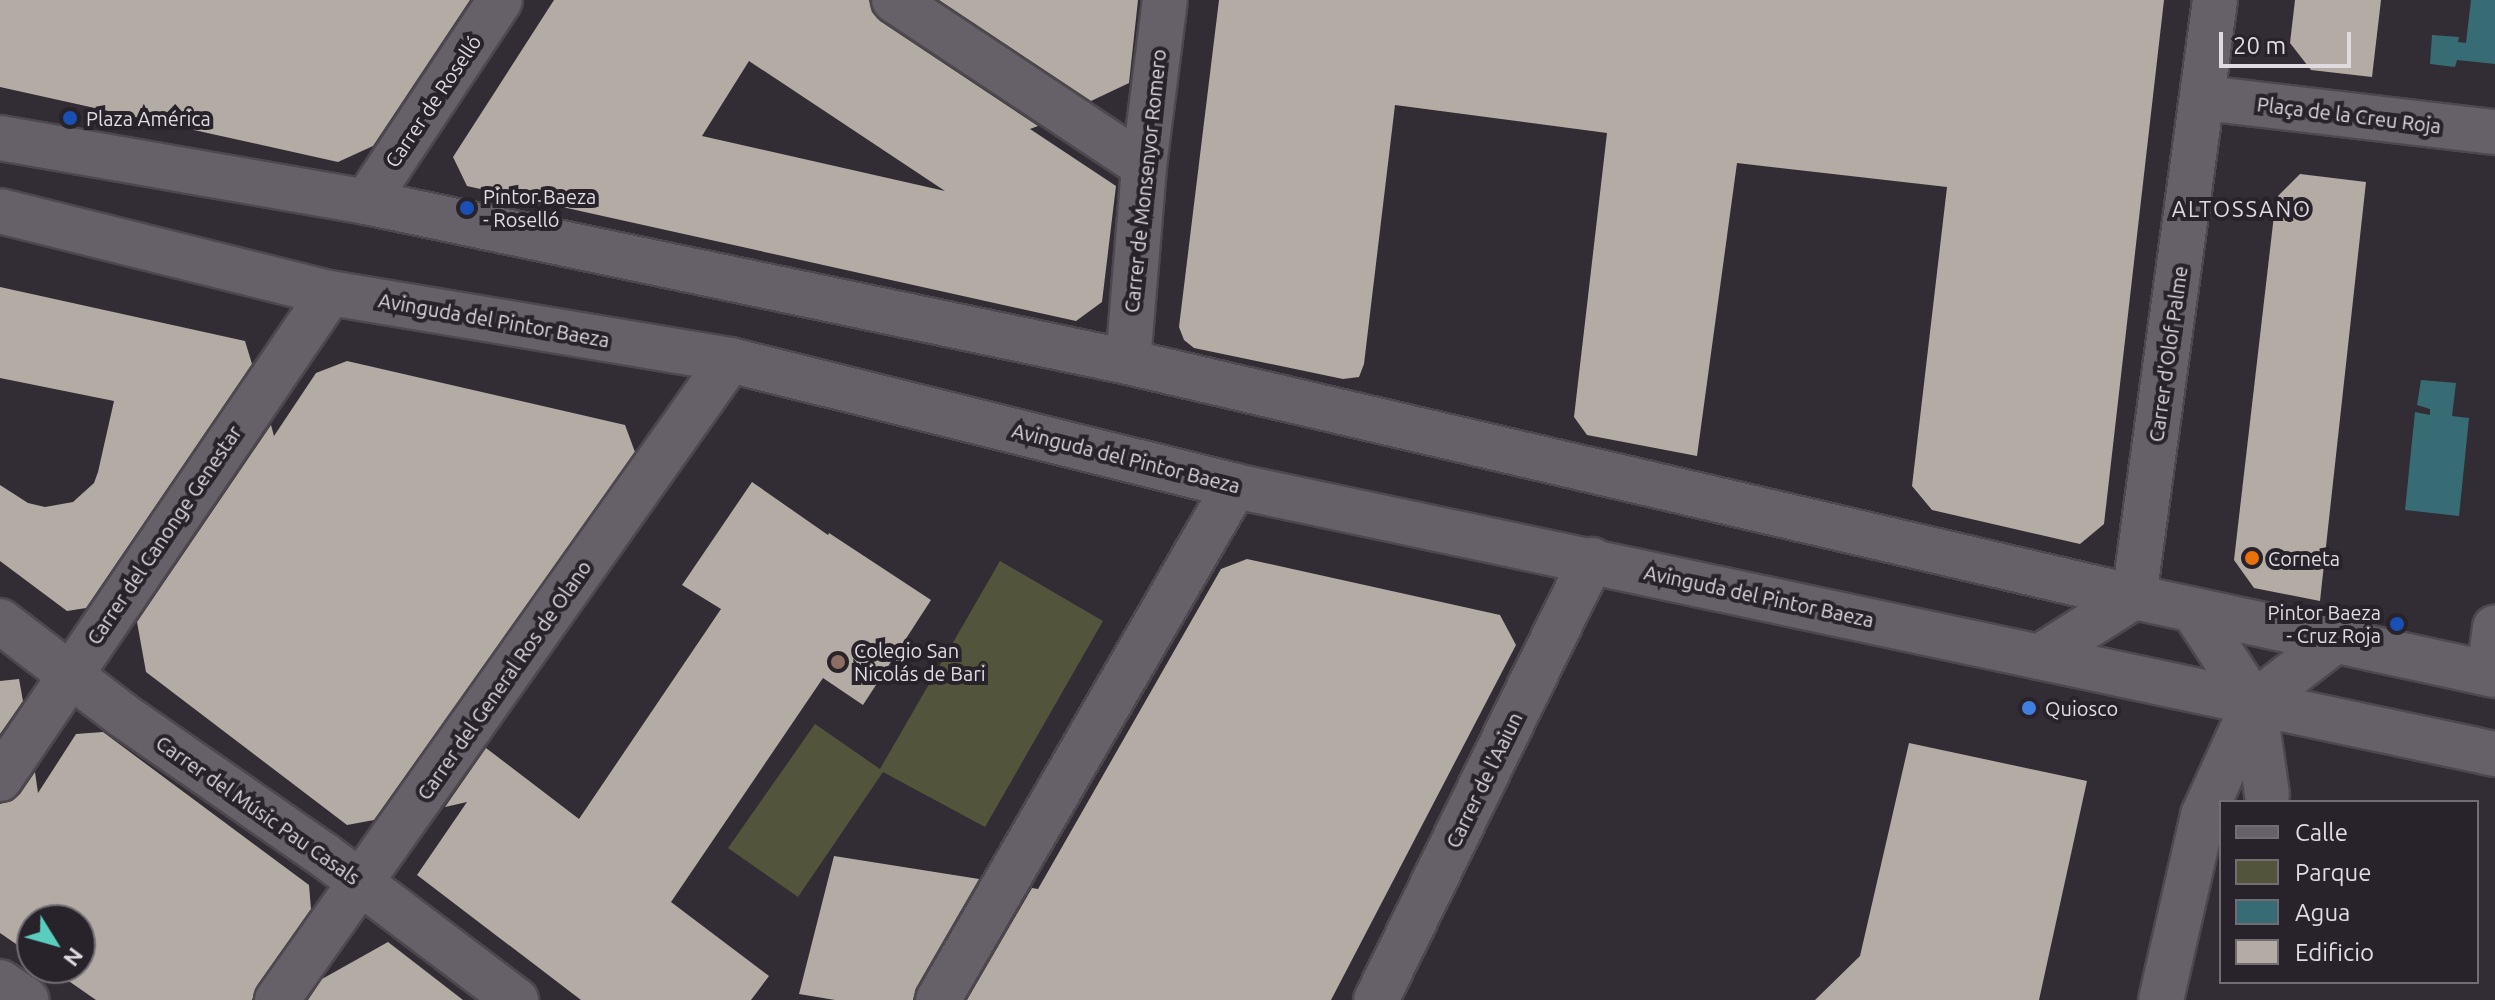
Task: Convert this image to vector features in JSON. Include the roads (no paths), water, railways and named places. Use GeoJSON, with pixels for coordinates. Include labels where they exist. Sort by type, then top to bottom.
{"type":"FeatureCollection","features":[{"type":"Feature","properties":{"kind":"street","name":"Carrer de Roselló"},"geometry":{"type":"LineString","coordinates":[[366,202],[500,0]]}},
{"type":"Feature","properties":{"kind":"street"},"geometry":{"type":"LineString","coordinates":[[894,0],[1144,166]]}},
{"type":"Feature","properties":{"kind":"street","name":"Carrer de Monsenyor Romero"},"geometry":{"type":"LineString","coordinates":[[1128,362],[1144,166],[1165,0]]}},
{"type":"Feature","properties":{"kind":"street","name":"Carrer d'Olof Palme"},"geometry":{"type":"LineString","coordinates":[[2134,597],[2215,0]]}},
{"type":"Feature","properties":{"kind":"street","name":"Plaça de la Creu Roja"},"geometry":{"type":"LineString","coordinates":[[2204,98],[2495,132]]}},
{"type":"Feature","properties":{"kind":"street"},"geometry":{"type":"LineString","coordinates":[[0,138],[366,202],[1128,362],[2134,597],[2492,674],[2495,627]]}},
{"type":"Feature","properties":{"kind":"street","name":"Avinguda del Pintor Baeza"},"geometry":{"type":"LineString","coordinates":[[0,211],[330,293],[730,360],[1235,486],[2495,754]]}},
{"type":"Feature","properties":{"kind":"street","name":"Carrer del Canonge Genestar"},"geometry":{"type":"LineString","coordinates":[[0,779],[330,293]]}},
{"type":"Feature","properties":{"kind":"street","name":"Carrer del General Ros de Olano"},"geometry":{"type":"LineString","coordinates":[[277,1000],[730,360]]}},
{"type":"Feature","properties":{"kind":"street"},"geometry":{"type":"LineString","coordinates":[[938,1000],[1235,486]]}},
{"type":"Feature","properties":{"kind":"street","name":"Carrer de l'Aaiun"},"geometry":{"type":"LineString","coordinates":[[1376,1000],[1592,560]]}},
{"type":"Feature","properties":{"kind":"street"},"geometry":{"type":"LineString","coordinates":[[2039,657],[2134,597]]}},
{"type":"Feature","properties":{"kind":"street"},"geometry":{"type":"LineString","coordinates":[[2193,610],[2254,703],[2267,794]]}},
{"type":"Feature","properties":{"kind":"street","name":"Carrer del Músic Pau Casals"},"geometry":{"type":"LineString","coordinates":[[0,621],[69,675],[361,883],[516,1000]]}},
{"type":"Feature","properties":{"kind":"street"},"geometry":{"type":"LineString","coordinates":[[2168,989],[2203,815],[2254,703],[2336,640]]}},
{"type":"Feature","properties":{"kind":"street"},"geometry":{"type":"LineString","coordinates":[[0,982],[27,1000]]}},
{"type":"Feature","properties":{"kind":"water"},"geometry":{"type":"Polygon","coordinates":[[[2471,0],[2495,0],[2495,64],[2457,60],[2455,67],[2430,64],[2432,35],[2459,37],[2458,42],[2466,43],[2471,0]]]}},
{"type":"Feature","properties":{"kind":"water"},"geometry":{"type":"Polygon","coordinates":[[[2421,380],[2456,383],[2452,416],[2469,418],[2459,516],[2405,510],[2415,412],[2430,415],[2430,409],[2417,405],[2421,380]]]}},
{"type":"Feature","properties":{"kind":"place","name":"Plaza América"},"geometry":{"type":"Point","coordinates":[70,118]}},
{"type":"Feature","properties":{"kind":"place","name":"Pintor Baeza - Roselló"},"geometry":{"type":"Point","coordinates":[467,208]}},
{"type":"Feature","properties":{"kind":"place","name":"Corneta"},"geometry":{"type":"Point","coordinates":[2252,558]}},
{"type":"Feature","properties":{"kind":"place","name":"Pintor Baeza - Cruz Roja"},"geometry":{"type":"Point","coordinates":[2397,624]}},
{"type":"Feature","properties":{"kind":"place","name":"Colegio San Nicolás de Bari"},"geometry":{"type":"Point","coordinates":[838,662]}},
{"type":"Feature","properties":{"kind":"place","name":"Quiosco"},"geometry":{"type":"Point","coordinates":[2029,708]}},
{"type":"Feature","properties":{"kind":"district","name":"ALTOSSANO"},"geometry":{"type":"Point","coordinates":[2242,209]}}]}
